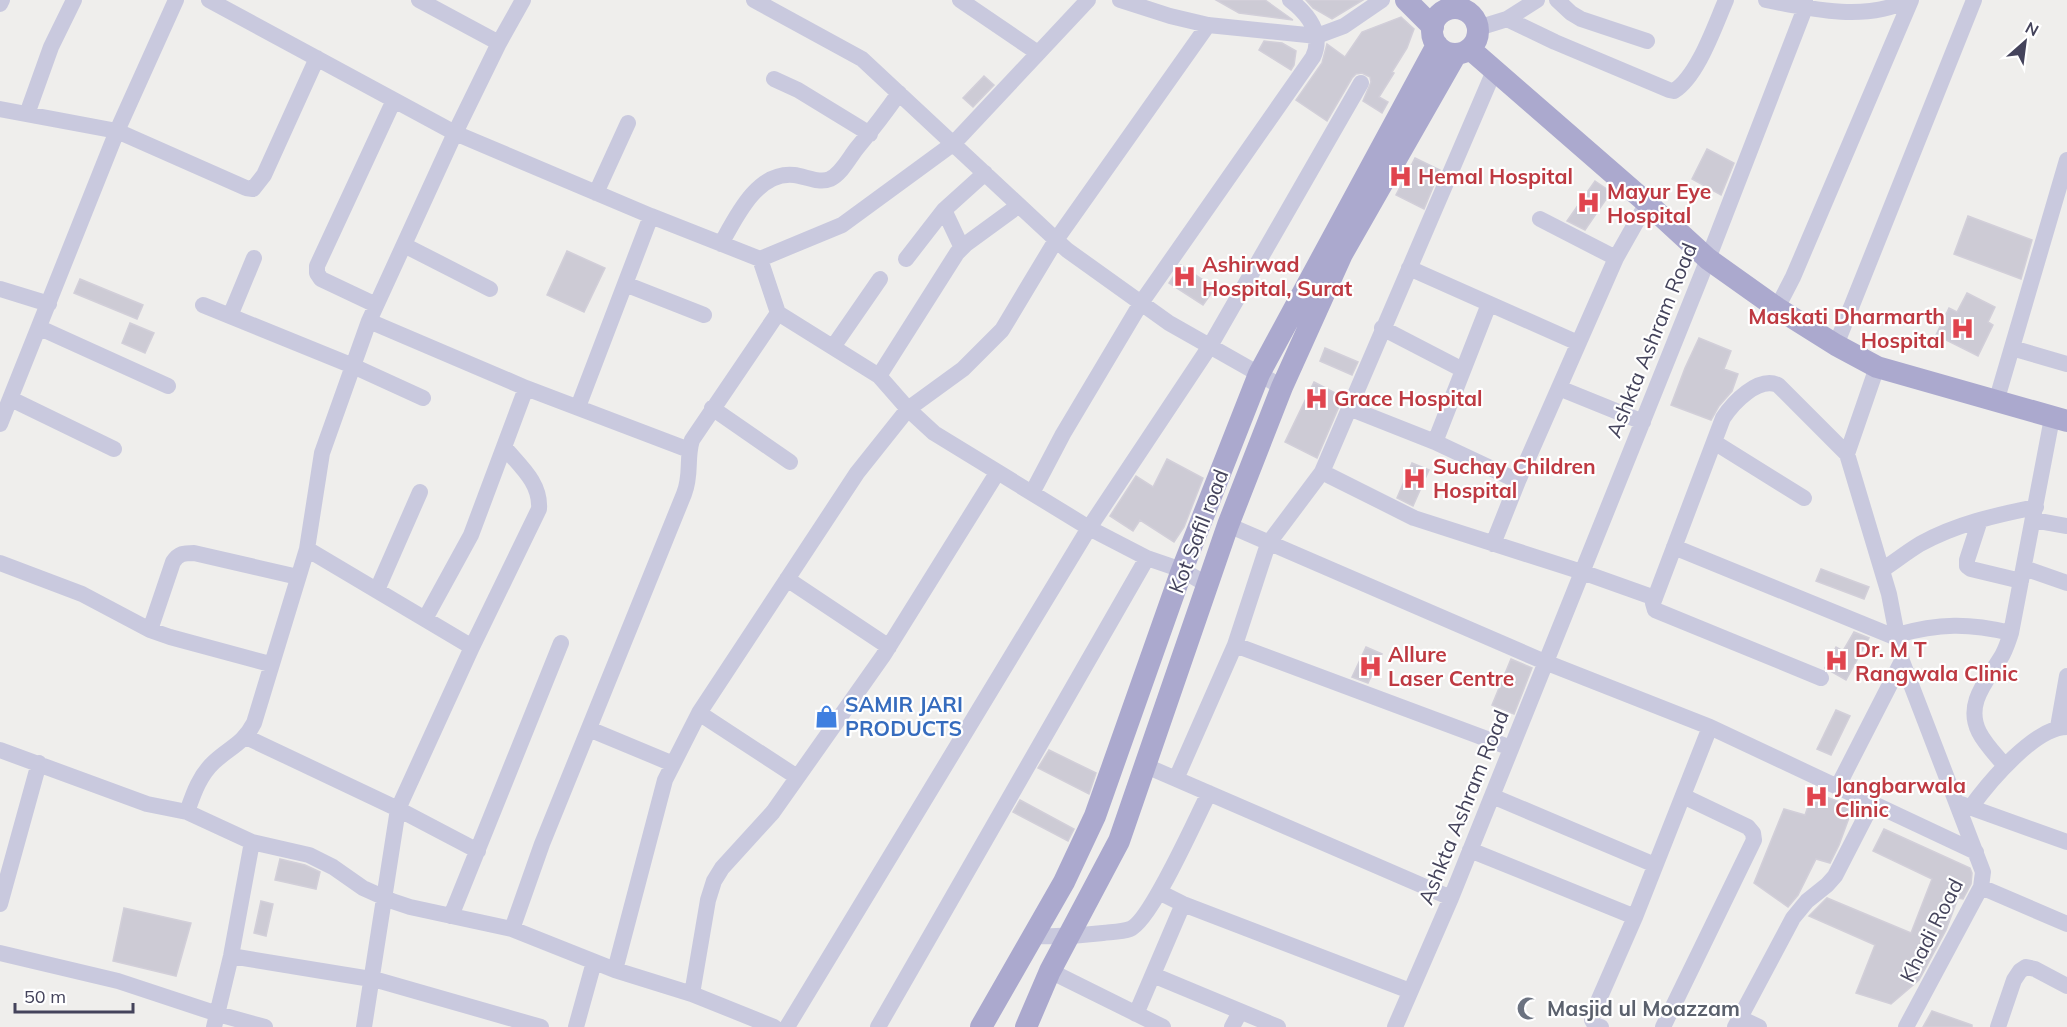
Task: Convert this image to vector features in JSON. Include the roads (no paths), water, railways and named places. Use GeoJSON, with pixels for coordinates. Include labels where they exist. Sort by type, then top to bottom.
{"type":"FeatureCollection","features":[{"type":"Feature","properties":{"kind":"main road"},"geometry":{"type":"LineString","coordinates":[[1406,0],[1454,22],[1494,71],[1647,203],[1708,259],[1777,308],[1836,345],[1877,367],[2060,419]]}},
{"type":"Feature","properties":{"kind":"main road","name":"Kot Safil road"},"geometry":{"type":"LineString","coordinates":[[981,1027],[1064,882],[1095,816],[1182,570],[1259,374],[1454,22]]}},
{"type":"Feature","properties":{"kind":"main road","name":"Kot Safil road"},"geometry":{"type":"LineString","coordinates":[[1026,1027],[1067,937],[1119,841],[1227,525],[1282,387],[1342,254],[1454,22]]}},
{"type":"Feature","properties":{"kind":"street"},"geometry":{"type":"LineString","coordinates":[[0,4],[2,0]]}},
{"type":"Feature","properties":{"kind":"street"},"geometry":{"type":"LineString","coordinates":[[27,114],[51,47],[74,0]]}},
{"type":"Feature","properties":{"kind":"street"},"geometry":{"type":"LineString","coordinates":[[0,424],[117,131],[176,0]]}},
{"type":"Feature","properties":{"kind":"street"},"geometry":{"type":"LineString","coordinates":[[208,0],[455,133],[651,216],[760,259],[842,225],[954,143],[1088,0]]}},
{"type":"Feature","properties":{"kind":"street"},"geometry":{"type":"LineString","coordinates":[[419,0],[499,43]]}},
{"type":"Feature","properties":{"kind":"street"},"geometry":{"type":"LineString","coordinates":[[187,812],[197,785],[204,774],[213,763],[246,737],[259,710],[270,664],[308,549],[322,453],[369,321],[455,133],[523,0]]}},
{"type":"Feature","properties":{"kind":"street"},"geometry":{"type":"LineString","coordinates":[[754,0],[862,58],[1067,250],[1169,323],[1282,387]]}},
{"type":"Feature","properties":{"kind":"street"},"geometry":{"type":"LineString","coordinates":[[960,0],[1038,53]]}},
{"type":"Feature","properties":{"kind":"street"},"geometry":{"type":"LineString","coordinates":[[1120,0],[1208,25],[1317,36],[1344,26],[1382,0]]}},
{"type":"Feature","properties":{"kind":"street"},"geometry":{"type":"LineString","coordinates":[[1032,493],[1063,434],[1141,303],[1313,57],[1317,49],[1317,36],[1302,9],[1290,0]]}},
{"type":"Feature","properties":{"kind":"street"},"geometry":{"type":"LineString","coordinates":[[1506,19],[1537,0]]}},
{"type":"Feature","properties":{"kind":"street"},"geometry":{"type":"LineString","coordinates":[[1557,0],[1581,19],[1647,41]]}},
{"type":"Feature","properties":{"kind":"street"},"geometry":{"type":"LineString","coordinates":[[1454,22],[1506,19],[1594,59],[1674,91],[1684,83],[1706,47],[1726,0]]}},
{"type":"Feature","properties":{"kind":"street"},"geometry":{"type":"LineString","coordinates":[[1766,0],[1894,8],[1909,0]]}},
{"type":"Feature","properties":{"kind":"street"},"geometry":{"type":"LineString","coordinates":[[1777,308],[1793,277],[1909,0]]}},
{"type":"Feature","properties":{"kind":"street"},"geometry":{"type":"LineString","coordinates":[[1836,345],[1974,0]]}},
{"type":"Feature","properties":{"kind":"street","name":"Ashkta Ashram Road"},"geometry":{"type":"LineString","coordinates":[[1395,1027],[1451,898],[1708,259],[1805,4]]}},
{"type":"Feature","properties":{"kind":"street"},"geometry":{"type":"LineString","coordinates":[[615,970],[665,780],[699,713],[857,473],[908,409],[963,369],[1002,330],[1056,240],[1208,25]]}},
{"type":"Feature","properties":{"kind":"street"},"geometry":{"type":"LineString","coordinates":[[0,109],[117,131],[246,188],[253,189],[264,175],[317,58]]}},
{"type":"Feature","properties":{"kind":"street"},"geometry":{"type":"LineString","coordinates":[[1176,779],[1235,645],[1268,544],[1322,472],[1494,71]]}},
{"type":"Feature","properties":{"kind":"street"},"geometry":{"type":"LineString","coordinates":[[774,79],[798,90],[870,134]]}},
{"type":"Feature","properties":{"kind":"street"},"geometry":{"type":"LineString","coordinates":[[787,1027],[1089,528],[1210,346],[1361,83]]}},
{"type":"Feature","properties":{"kind":"street"},"geometry":{"type":"LineString","coordinates":[[721,244],[743,206],[767,182],[784,175],[823,181],[838,174],[899,93]]}},
{"type":"Feature","properties":{"kind":"street"},"geometry":{"type":"LineString","coordinates":[[376,305],[321,279],[316,266],[394,100]]}},
{"type":"Feature","properties":{"kind":"street"},"geometry":{"type":"LineString","coordinates":[[596,193],[628,123]]}},
{"type":"Feature","properties":{"kind":"street"},"geometry":{"type":"LineString","coordinates":[[1995,402],[2067,160]]}},
{"type":"Feature","properties":{"kind":"street"},"geometry":{"type":"LineString","coordinates":[[906,259],[944,210],[985,173]]}},
{"type":"Feature","properties":{"kind":"street"},"geometry":{"type":"LineString","coordinates":[[1493,544],[1518,481],[1616,258],[1647,203]]}},
{"type":"Feature","properties":{"kind":"street"},"geometry":{"type":"LineString","coordinates":[[879,376],[950,263],[962,248],[1018,206]]}},
{"type":"Feature","properties":{"kind":"street"},"geometry":{"type":"LineString","coordinates":[[944,210],[962,248]]}},
{"type":"Feature","properties":{"kind":"street"},"geometry":{"type":"LineString","coordinates":[[578,407],[651,216]]}},
{"type":"Feature","properties":{"kind":"street"},"geometry":{"type":"LineString","coordinates":[[1540,219],[1616,258]]}},
{"type":"Feature","properties":{"kind":"street"},"geometry":{"type":"LineString","coordinates":[[404,245],[490,289]]}},
{"type":"Feature","properties":{"kind":"street"},"geometry":{"type":"LineString","coordinates":[[230,316],[254,258]]}},
{"type":"Feature","properties":{"kind":"street"},"geometry":{"type":"LineString","coordinates":[[760,259],[778,313],[879,376],[908,409],[934,433],[1089,528],[1147,558],[1182,570],[1206,584]]}},
{"type":"Feature","properties":{"kind":"street"},"geometry":{"type":"LineString","coordinates":[[1409,268],[1578,343]]}},
{"type":"Feature","properties":{"kind":"street"},"geometry":{"type":"LineString","coordinates":[[833,347],[880,279]]}},
{"type":"Feature","properties":{"kind":"street"},"geometry":{"type":"LineString","coordinates":[[625,284],[704,315]]}},
{"type":"Feature","properties":{"kind":"street"},"geometry":{"type":"LineString","coordinates":[[0,289],[49,304]]}},
{"type":"Feature","properties":{"kind":"street"},"geometry":{"type":"LineString","coordinates":[[1435,442],[1490,304]]}},
{"type":"Feature","properties":{"kind":"street"},"geometry":{"type":"LineString","coordinates":[[203,305],[353,366],[423,398]]}},
{"type":"Feature","properties":{"kind":"street"},"geometry":{"type":"LineString","coordinates":[[512,929],[542,844],[684,494],[690,475],[689,450],[697,431],[778,313]]}},
{"type":"Feature","properties":{"kind":"street"},"geometry":{"type":"LineString","coordinates":[[369,321],[526,388],[689,450]]}},
{"type":"Feature","properties":{"kind":"street"},"geometry":{"type":"LineString","coordinates":[[40,328],[168,386]]}},
{"type":"Feature","properties":{"kind":"street"},"geometry":{"type":"LineString","coordinates":[[1382,328],[1463,370]]}},
{"type":"Feature","properties":{"kind":"street"},"geometry":{"type":"LineString","coordinates":[[2012,348],[2067,364]]}},
{"type":"Feature","properties":{"kind":"street"},"geometry":{"type":"LineString","coordinates":[[1821,678],[1655,610],[1653,603],[1723,418],[1729,410],[1755,387],[1771,382],[1778,385],[1847,454],[1877,367]]}},
{"type":"Feature","properties":{"kind":"street"},"geometry":{"type":"LineString","coordinates":[[425,619],[471,535],[526,388]]}},
{"type":"Feature","properties":{"kind":"street"},"geometry":{"type":"LineString","coordinates":[[1559,388],[1642,422]]}},
{"type":"Feature","properties":{"kind":"street"},"geometry":{"type":"LineString","coordinates":[[11,399],[114,449]]}},
{"type":"Feature","properties":{"kind":"street"},"geometry":{"type":"LineString","coordinates":[[712,408],[790,462]]}},
{"type":"Feature","properties":{"kind":"street"},"geometry":{"type":"LineString","coordinates":[[1348,408],[1435,442],[1518,481]]}},
{"type":"Feature","properties":{"kind":"street"},"geometry":{"type":"LineString","coordinates":[[2005,766],[1979,734],[1973,708],[1988,676],[2001,658],[2011,633],[2035,514],[2060,419]]}},
{"type":"Feature","properties":{"kind":"street"},"geometry":{"type":"LineString","coordinates":[[1714,442],[1804,498]]}},
{"type":"Feature","properties":{"kind":"street"},"geometry":{"type":"LineString","coordinates":[[364,1027],[398,809],[472,647],[539,509],[540,498],[535,485],[504,447]]}},
{"type":"Feature","properties":{"kind":"street","name":"Khadi Road"},"geometry":{"type":"LineString","coordinates":[[1847,454],[1882,570],[1902,661],[1964,805],[1983,872],[1981,886],[1906,1027]]}},
{"type":"Feature","properties":{"kind":"street"},"geometry":{"type":"LineString","coordinates":[[692,994],[708,900],[714,881],[722,868],[766,820],[889,647],[997,472]]}},
{"type":"Feature","properties":{"kind":"street"},"geometry":{"type":"LineString","coordinates":[[1322,472],[1400,512],[1655,598]]}},
{"type":"Feature","properties":{"kind":"street"},"geometry":{"type":"LineString","coordinates":[[377,590],[420,492]]}},
{"type":"Feature","properties":{"kind":"street"},"geometry":{"type":"LineString","coordinates":[[1882,570],[1920,544],[1957,527],[1996,515],[2035,514],[2067,526]]}},
{"type":"Feature","properties":{"kind":"street"},"geometry":{"type":"LineString","coordinates":[[1980,520],[1966,560],[1967,566],[1971,569],[2023,574],[2067,583]]}},
{"type":"Feature","properties":{"kind":"street"},"geometry":{"type":"LineString","coordinates":[[1227,525],[1545,662],[1710,727],[1977,852]]}},
{"type":"Feature","properties":{"kind":"street"},"geometry":{"type":"LineString","coordinates":[[1674,547],[1897,636],[1925,627],[1954,624],[1983,626],[2011,633]]}},
{"type":"Feature","properties":{"kind":"street"},"geometry":{"type":"LineString","coordinates":[[308,549],[472,647]]}},
{"type":"Feature","properties":{"kind":"street"},"geometry":{"type":"LineString","coordinates":[[150,630],[177,555],[194,554],[298,577]]}},
{"type":"Feature","properties":{"kind":"street"},"geometry":{"type":"LineString","coordinates":[[878,1027],[1147,558]]}},
{"type":"Feature","properties":{"kind":"street"},"geometry":{"type":"LineString","coordinates":[[0,563],[82,594],[150,630],[270,664]]}},
{"type":"Feature","properties":{"kind":"street"},"geometry":{"type":"LineString","coordinates":[[787,579],[889,647]]}},
{"type":"Feature","properties":{"kind":"street"},"geometry":{"type":"LineString","coordinates":[[452,916],[561,643]]}},
{"type":"Feature","properties":{"kind":"street"},"geometry":{"type":"LineString","coordinates":[[1235,645],[1510,748]]}},
{"type":"Feature","properties":{"kind":"street"},"geometry":{"type":"LineString","coordinates":[[1838,786],[1902,661]]}},
{"type":"Feature","properties":{"kind":"street"},"geometry":{"type":"LineString","coordinates":[[2067,676],[2063,727],[2048,732],[2005,766],[1964,805],[2067,842]]}},
{"type":"Feature","properties":{"kind":"street"},"geometry":{"type":"LineString","coordinates":[[699,713],[797,777]]}},
{"type":"Feature","properties":{"kind":"street"},"geometry":{"type":"LineString","coordinates":[[1601,1027],[1595,1025],[1592,1020],[1593,1013],[1635,917],[1710,727]]}},
{"type":"Feature","properties":{"kind":"street"},"geometry":{"type":"LineString","coordinates":[[589,729],[673,764]]}},
{"type":"Feature","properties":{"kind":"street"},"geometry":{"type":"LineString","coordinates":[[246,737],[398,809],[478,851]]}},
{"type":"Feature","properties":{"kind":"street"},"geometry":{"type":"LineString","coordinates":[[0,750],[147,804],[187,812],[252,842],[309,855],[384,898],[410,907],[512,929],[615,970],[692,994],[774,1027]]}},
{"type":"Feature","properties":{"kind":"street"},"geometry":{"type":"LineString","coordinates":[[0,904],[39,763]]}},
{"type":"Feature","properties":{"kind":"street"},"geometry":{"type":"LineString","coordinates":[[1146,766],[1451,898]]}},
{"type":"Feature","properties":{"kind":"street"},"geometry":{"type":"LineString","coordinates":[[1033,936],[1067,937],[1131,929],[1138,924],[1159,892],[1209,793]]}},
{"type":"Feature","properties":{"kind":"street"},"geometry":{"type":"LineString","coordinates":[[1492,796],[1655,865]]}},
{"type":"Feature","properties":{"kind":"street"},"geometry":{"type":"LineString","coordinates":[[1663,1027],[1754,840],[1753,833],[1748,827],[1683,796]]}},
{"type":"Feature","properties":{"kind":"street"},"geometry":{"type":"LineString","coordinates":[[1759,1027],[1738,1022],[1794,918],[1807,901],[1835,876],[1873,802]]}},
{"type":"Feature","properties":{"kind":"street"},"geometry":{"type":"LineString","coordinates":[[216,1021],[231,956],[252,842]]}},
{"type":"Feature","properties":{"kind":"street"},"geometry":{"type":"LineString","coordinates":[[1470,850],[1635,917]]}},
{"type":"Feature","properties":{"kind":"street"},"geometry":{"type":"LineString","coordinates":[[1981,886],[2067,924]]}},
{"type":"Feature","properties":{"kind":"street"},"geometry":{"type":"LineString","coordinates":[[1159,892],[1183,904],[1410,992]]}},
{"type":"Feature","properties":{"kind":"street"},"geometry":{"type":"LineString","coordinates":[[1136,1014],[1183,904]]}},
{"type":"Feature","properties":{"kind":"street"},"geometry":{"type":"LineString","coordinates":[[0,953],[118,981],[216,1021],[265,1027]]}},
{"type":"Feature","properties":{"kind":"street"},"geometry":{"type":"LineString","coordinates":[[231,956],[371,979],[541,1027]]}},
{"type":"Feature","properties":{"kind":"street"},"geometry":{"type":"LineString","coordinates":[[576,1027],[594,962]]}},
{"type":"Feature","properties":{"kind":"street"},"geometry":{"type":"LineString","coordinates":[[1998,1027],[2019,971],[2026,967],[2035,969],[2067,986]]}},
{"type":"Feature","properties":{"kind":"street"},"geometry":{"type":"LineString","coordinates":[[1050,971],[1163,1027]]}},
{"type":"Feature","properties":{"kind":"street"},"geometry":{"type":"LineString","coordinates":[[1153,975],[1278,1027]]}},
{"type":"Feature","properties":{"kind":"street"},"geometry":{"type":"LineString","coordinates":[[1232,1027],[1240,1012]]}},
{"type":"Feature","properties":{"kind":"place","name":"Hemal Hospital"},"geometry":{"type":"Point","coordinates":[1400,176]}},
{"type":"Feature","properties":{"kind":"place","name":"Mayur Eye Hospital"},"geometry":{"type":"Point","coordinates":[1589,203]}},
{"type":"Feature","properties":{"kind":"place","name":"Ashirwad Hospital, Surat"},"geometry":{"type":"Point","coordinates":[1184,276]}},
{"type":"Feature","properties":{"kind":"place","name":"Maskati Dharmarth Hospital"},"geometry":{"type":"Point","coordinates":[1963,328]}},
{"type":"Feature","properties":{"kind":"place","name":"Grace Hospital"},"geometry":{"type":"Point","coordinates":[1316,398]}},
{"type":"Feature","properties":{"kind":"place","name":"Suchay Children Hospital"},"geometry":{"type":"Point","coordinates":[1415,478]}},
{"type":"Feature","properties":{"kind":"place","name":"Dr. M T Rangwala Clinic"},"geometry":{"type":"Point","coordinates":[1837,661]}},
{"type":"Feature","properties":{"kind":"place","name":"Allure Laser Centre"},"geometry":{"type":"Point","coordinates":[1370,666]}},
{"type":"Feature","properties":{"kind":"place","name":"SAMIR JARI PRODUCTS"},"geometry":{"type":"Point","coordinates":[827,716]}},
{"type":"Feature","properties":{"kind":"place","name":"Jangbarwala Clinic"},"geometry":{"type":"Point","coordinates":[1817,797]}},
{"type":"Feature","properties":{"kind":"place","name":"Masjid ul Moazzam"},"geometry":{"type":"Point","coordinates":[1529,1008]}}]}
